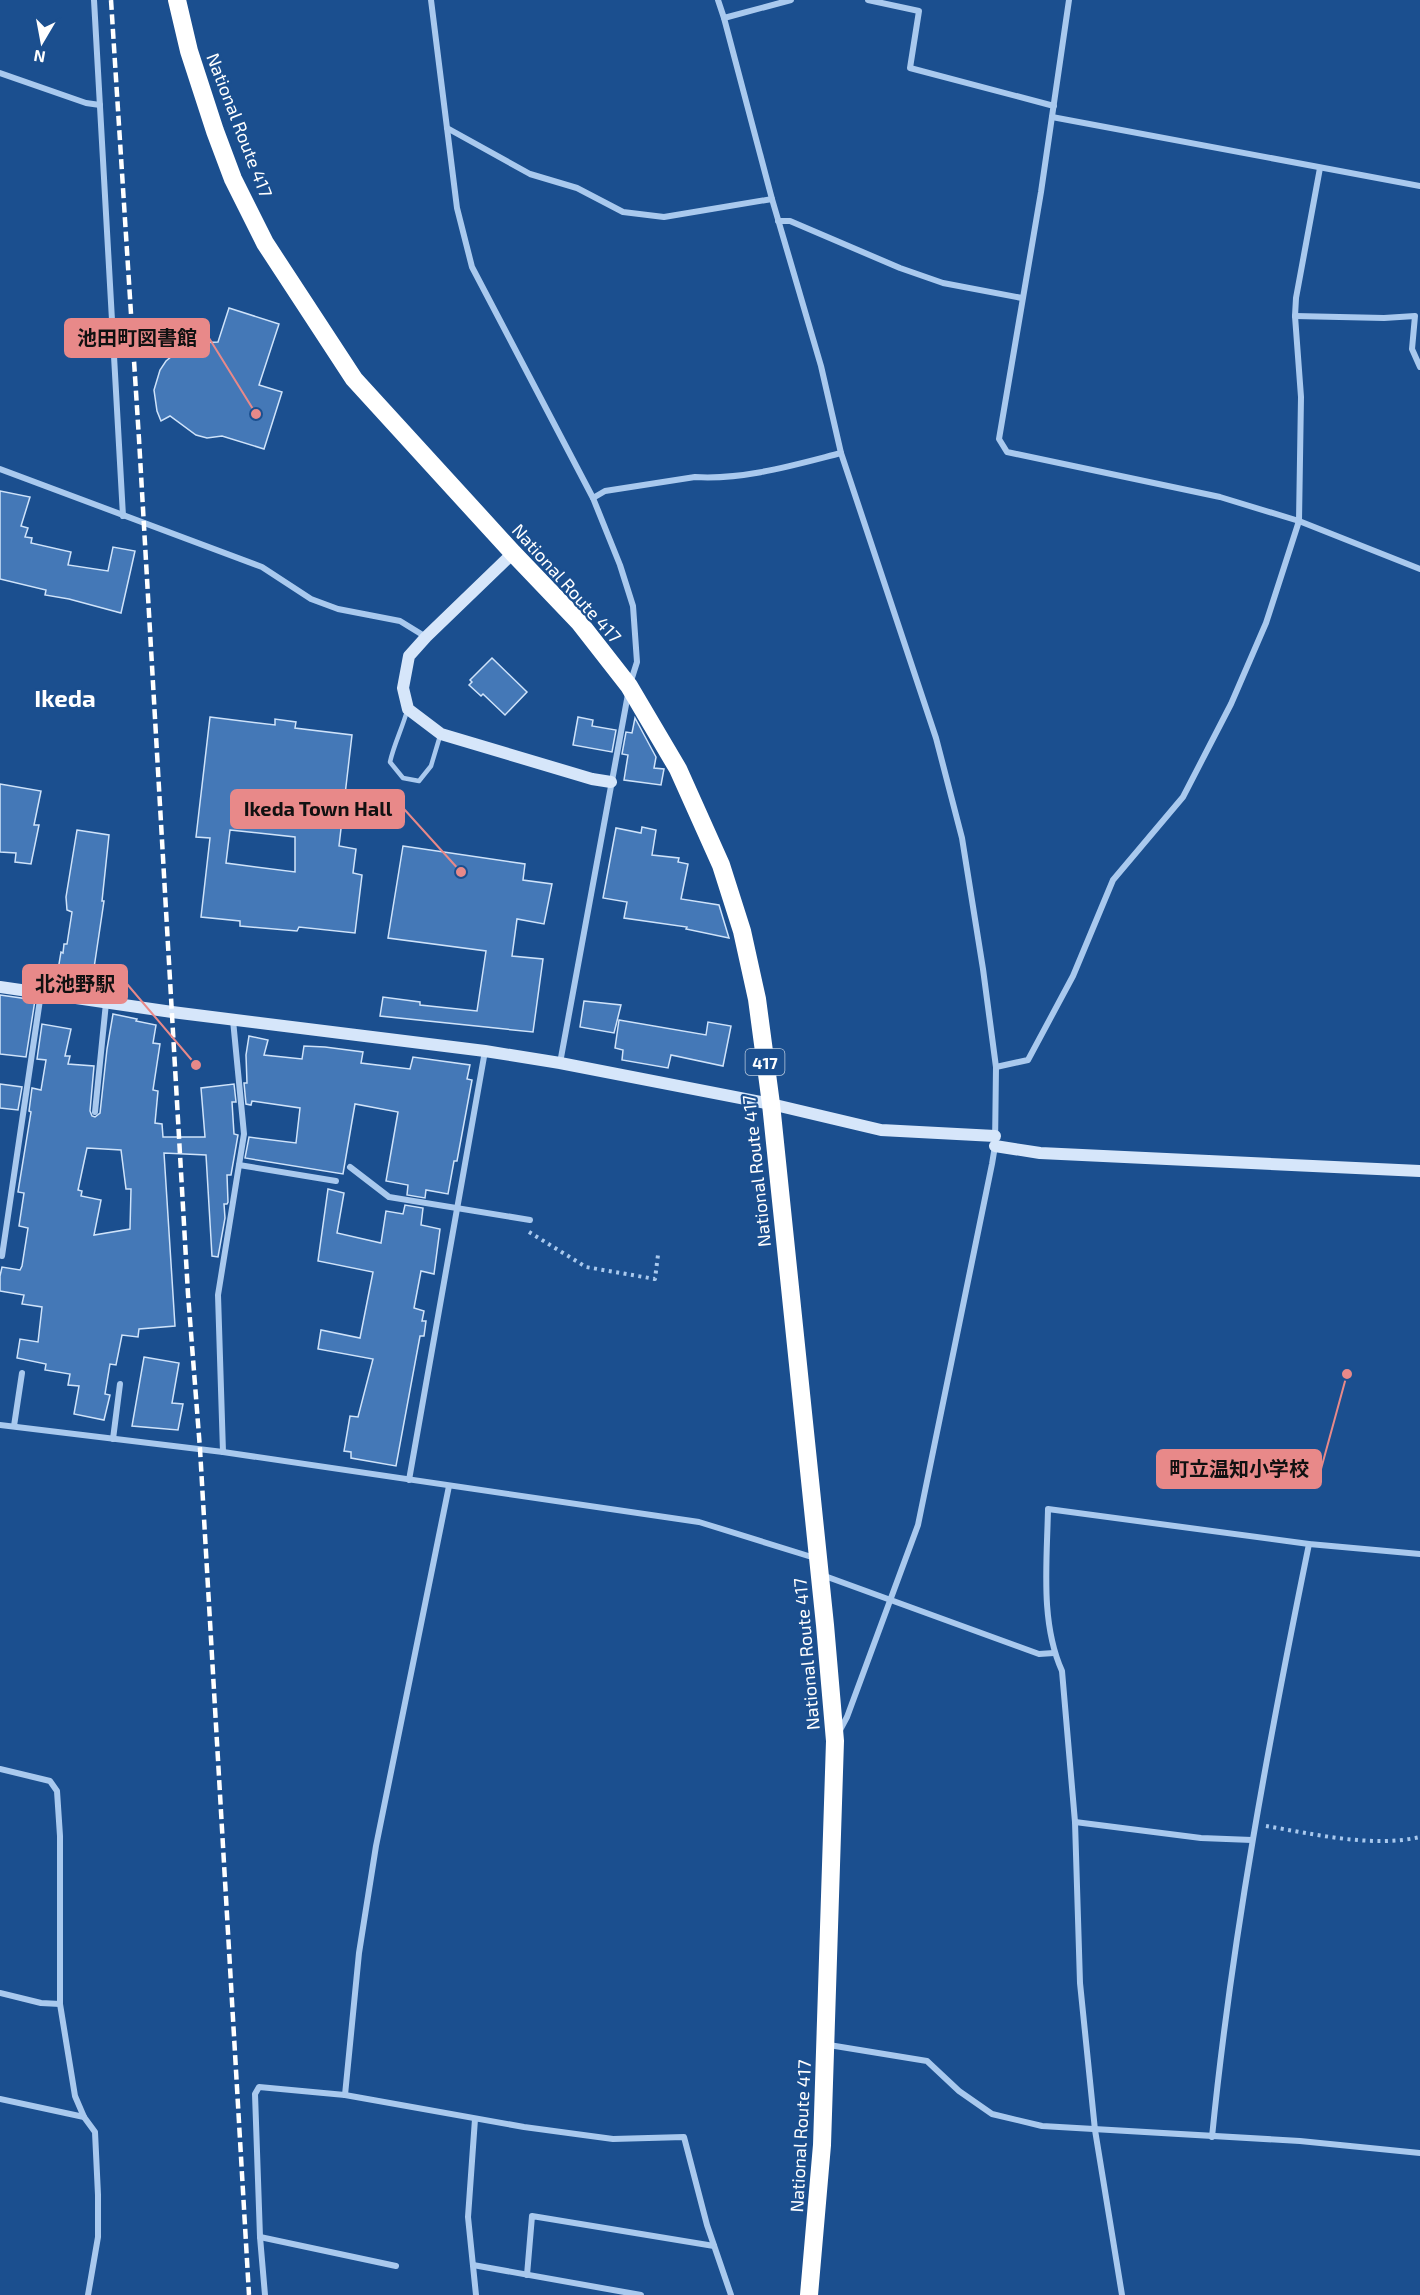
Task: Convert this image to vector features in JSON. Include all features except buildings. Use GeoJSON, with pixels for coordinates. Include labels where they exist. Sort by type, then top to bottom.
{"type":"FeatureCollection","features":[{"type":"Feature","properties":{"kind":"highway","name":"National Route 417"},"geometry":{"type":"LineString","coordinates":[[177,0],[189,51],[215,131],[233,179],[265,243],[354,379],[513,554],[579,622],[629,686],[678,769],[721,865],[742,931],[757,999],[771,1104],[819,1566],[834,1741],[822,2145],[809,2295]]}},
{"type":"Feature","properties":{"kind":"street"},"geometry":{"type":"LineString","coordinates":[[94,0],[123,516]]}},
{"type":"Feature","properties":{"kind":"street"},"geometry":{"type":"LineString","coordinates":[[430,0],[457,208],[472,267],[594,498],[633,606],[637,662],[629,686],[560,1063]]}},
{"type":"Feature","properties":{"kind":"street"},"geometry":{"type":"LineString","coordinates":[[718,0],[778,221],[822,366],[841,453],[936,738],[959,826],[983,969],[996,1067],[995,1141],[918,1525],[847,1717],[834,1741]]}},
{"type":"Feature","properties":{"kind":"street"},"geometry":{"type":"LineString","coordinates":[[724,18],[791,0]]}},
{"type":"Feature","properties":{"kind":"street"},"geometry":{"type":"LineString","coordinates":[[868,0],[919,11],[910,68],[1054,106]]}},
{"type":"Feature","properties":{"kind":"street"},"geometry":{"type":"LineString","coordinates":[[1070,0],[999,439],[1007,452],[1220,497],[1299,521],[1420,569]]}},
{"type":"Feature","properties":{"kind":"street"},"geometry":{"type":"LineString","coordinates":[[0,74],[86,103],[100,105]]}},
{"type":"Feature","properties":{"kind":"street"},"geometry":{"type":"LineString","coordinates":[[1052,117],[1420,186]]}},
{"type":"Feature","properties":{"kind":"street"},"geometry":{"type":"LineString","coordinates":[[447,128],[530,174],[577,188],[623,212],[664,217],[772,199]]}},
{"type":"Feature","properties":{"kind":"street"},"geometry":{"type":"LineString","coordinates":[[996,1067],[1028,1060],[1073,976],[1113,880],[1183,797],[1231,704],[1266,623],[1299,521],[1301,397],[1295,316],[1296,298],[1320,168]]}},
{"type":"Feature","properties":{"kind":"street"},"geometry":{"type":"LineString","coordinates":[[778,221],[790,221],[900,268],[943,283],[1022,298]]}},
{"type":"Feature","properties":{"kind":"street"},"geometry":{"type":"LineString","coordinates":[[1295,316],[1384,318],[1415,316],[1412,349],[1420,367]]}},
{"type":"Feature","properties":{"kind":"street"},"geometry":{"type":"LineString","coordinates":[[594,498],[605,491],[695,477],[710,478],[781,469],[841,453]]}},
{"type":"Feature","properties":{"kind":"street"},"geometry":{"type":"LineString","coordinates":[[0,469],[262,567],[311,599],[338,609],[400,621],[426,637]]}},
{"type":"Feature","properties":{"kind":"street"},"geometry":{"type":"LineString","coordinates":[[513,554],[426,637],[409,657],[403,688],[408,709],[441,734],[592,779],[611,782]]}},
{"type":"Feature","properties":{"kind":"street"},"geometry":{"type":"LineString","coordinates":[[0,987],[233,1020],[485,1051],[560,1063],[771,1104],[881,1130],[995,1141],[1040,1153],[1420,1171]]}},
{"type":"Feature","properties":{"kind":"street"},"geometry":{"type":"LineString","coordinates":[[2,1256],[41,993]]}},
{"type":"Feature","properties":{"kind":"street"},"geometry":{"type":"LineString","coordinates":[[95,1112],[106,1002]]}},
{"type":"Feature","properties":{"kind":"street"},"geometry":{"type":"LineString","coordinates":[[223,1452],[218,1295],[244,1134],[233,1020]]}},
{"type":"Feature","properties":{"kind":"street"},"geometry":{"type":"LineString","coordinates":[[409,1480],[485,1051]]}},
{"type":"Feature","properties":{"kind":"street"},"geometry":{"type":"LineString","coordinates":[[239,1166],[336,1181]]}},
{"type":"Feature","properties":{"kind":"street"},"geometry":{"type":"LineString","coordinates":[[350,1167],[388,1197],[530,1220]]}},
{"type":"Feature","properties":{"kind":"street"},"geometry":{"type":"LineString","coordinates":[[14,1426],[22,1373]]}},
{"type":"Feature","properties":{"kind":"street"},"geometry":{"type":"LineString","coordinates":[[113,1439],[120,1384]]}},
{"type":"Feature","properties":{"kind":"street"},"geometry":{"type":"LineString","coordinates":[[0,1425],[223,1452],[699,1522],[819,1566],[891,1598],[1039,1653],[1054,1653]]}},
{"type":"Feature","properties":{"kind":"street"},"geometry":{"type":"LineString","coordinates":[[345,2095],[359,1953],[376,1846],[449,1486]]}},
{"type":"Feature","properties":{"kind":"street"},"geometry":{"type":"LineString","coordinates":[[1122,2295],[1095,2130],[1080,1983],[1075,1822],[1062,1671],[1054,1653],[1047,1596],[1048,1509],[1309,1544],[1420,1554]]}},
{"type":"Feature","properties":{"kind":"street"},"geometry":{"type":"LineString","coordinates":[[1212,2137],[1222,2034],[1252,1839],[1309,1544]]}},
{"type":"Feature","properties":{"kind":"street"},"geometry":{"type":"LineString","coordinates":[[0,1769],[50,1781],[57,1791],[60,1836],[60,2004],[75,2096],[84,2117],[94,2132],[98,2195],[98,2237],[88,2295]]}},
{"type":"Feature","properties":{"kind":"street"},"geometry":{"type":"LineString","coordinates":[[1075,1822],[1201,1838],[1252,1839]]}},
{"type":"Feature","properties":{"kind":"street"},"geometry":{"type":"LineString","coordinates":[[0,1993],[41,2003],[60,2004]]}},
{"type":"Feature","properties":{"kind":"street"},"geometry":{"type":"LineString","coordinates":[[826,2044],[927,2061],[959,2091],[992,2114],[1042,2126],[1300,2141],[1420,2153]]}},
{"type":"Feature","properties":{"kind":"street"},"geometry":{"type":"LineString","coordinates":[[265,2295],[260,2237],[255,2094],[260,2087],[345,2095],[475,2119],[613,2139],[684,2137],[714,2246],[731,2295]]}},
{"type":"Feature","properties":{"kind":"street"},"geometry":{"type":"LineString","coordinates":[[0,2099],[84,2117]]}},
{"type":"Feature","properties":{"kind":"street"},"geometry":{"type":"LineString","coordinates":[[475,2119],[468,2217],[476,2295]]}},
{"type":"Feature","properties":{"kind":"street"},"geometry":{"type":"LineString","coordinates":[[527,2275],[532,2216],[714,2246]]}},
{"type":"Feature","properties":{"kind":"street"},"geometry":{"type":"LineString","coordinates":[[260,2237],[396,2266]]}},
{"type":"Feature","properties":{"kind":"street"},"geometry":{"type":"LineString","coordinates":[[473,2265],[641,2295]]}},
{"type":"Feature","properties":{"kind":"lane"},"geometry":{"type":"LineString","coordinates":[[408,709],[401,732],[394,744],[390,762],[403,778],[419,781],[431,766],[441,734]]}},
{"type":"Feature","properties":{"kind":"path"},"geometry":{"type":"LineString","coordinates":[[520,1218],[521,1227],[586,1267],[655,1279],[658,1255]]}},
{"type":"Feature","properties":{"kind":"path"},"geometry":{"type":"LineString","coordinates":[[1255,1824],[1342,1839],[1406,1840],[1420,1836]]}},
{"type":"Feature","properties":{"kind":"railway"},"geometry":{"type":"LineString","coordinates":[[111,0],[139,439],[188,1294],[200,1449],[249,2295]]}},
{"type":"Feature","properties":{"kind":"place","name":"池田町図書館"},"geometry":{"type":"Point","coordinates":[256,414]}},
{"type":"Feature","properties":{"kind":"place","name":"Ikeda Town Hall"},"geometry":{"type":"Point","coordinates":[461,872]}},
{"type":"Feature","properties":{"kind":"place","name":"北池野駅"},"geometry":{"type":"Point","coordinates":[196,1065]}},
{"type":"Feature","properties":{"kind":"place","name":"町立温知小学校"},"geometry":{"type":"Point","coordinates":[1347,1374]}},
{"type":"Feature","properties":{"kind":"district","name":"Ikeda"},"geometry":{"type":"Point","coordinates":[65,697]}}]}
